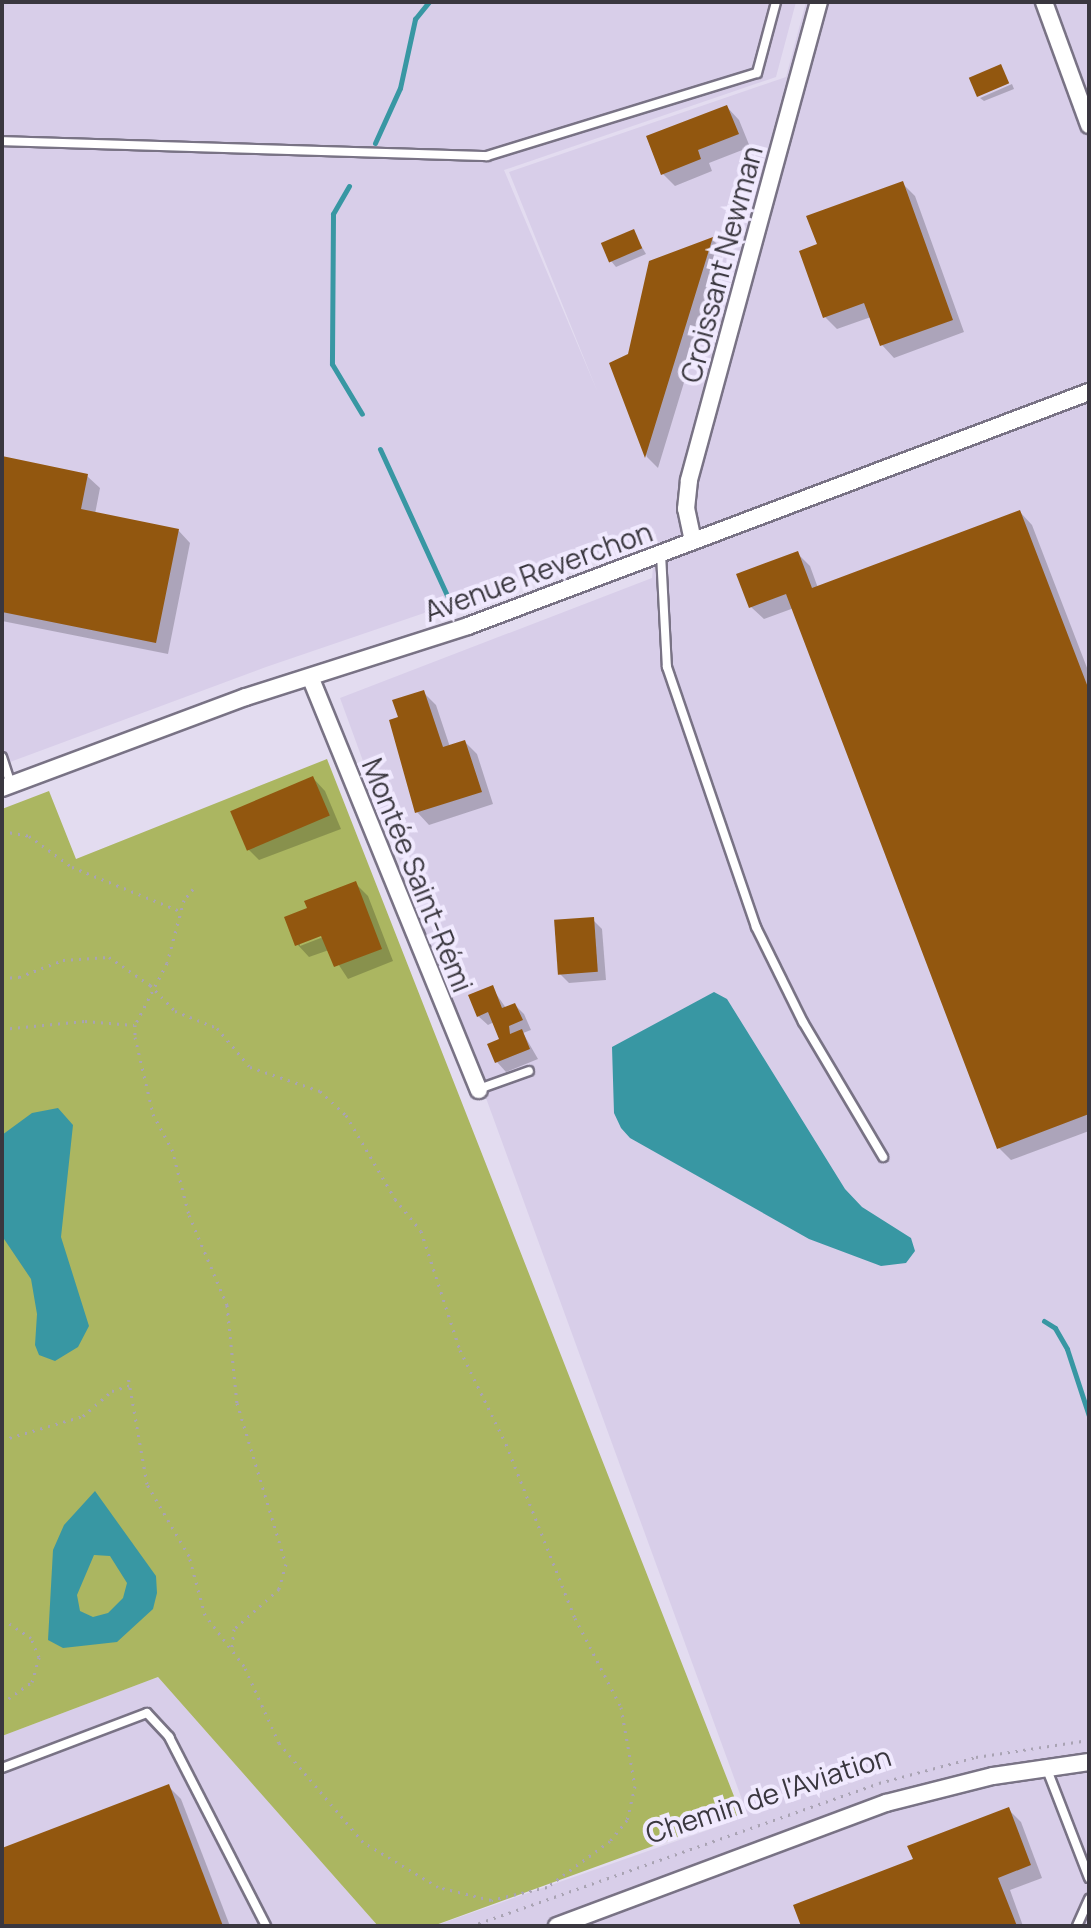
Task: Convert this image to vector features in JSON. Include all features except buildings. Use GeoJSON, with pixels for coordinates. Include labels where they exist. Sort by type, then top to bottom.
{"type":"FeatureCollection","features":[{"type":"Feature","properties":{"kind":"street","name":"Croissant Newman"},"geometry":{"type":"LineString","coordinates":[[693,541],[686,509],[691,472],[819,2]]}},
{"type":"Feature","properties":{"kind":"street"},"geometry":{"type":"LineString","coordinates":[[1044,2],[1089,125]]}},
{"type":"Feature","properties":{"kind":"street","name":"Avenue Reverchon"},"geometry":{"type":"LineString","coordinates":[[7,787],[246,697],[311,679],[661,553],[1089,392]]}},
{"type":"Feature","properties":{"kind":"street","name":"Montée Saint-Rémi"},"geometry":{"type":"LineString","coordinates":[[311,679],[479,1090]]}},
{"type":"Feature","properties":{"kind":"street","name":"Chemin de l'Aviation"},"geometry":{"type":"LineString","coordinates":[[557,1926],[886,1803],[1046,1767],[1089,1762]]}},
{"type":"Feature","properties":{"kind":"lane"},"geometry":{"type":"LineString","coordinates":[[2,141],[487,156],[757,73],[776,2]]}},
{"type":"Feature","properties":{"kind":"lane"},"geometry":{"type":"LineString","coordinates":[[661,553],[667,667],[756,927],[803,1022],[883,1157]]}},
{"type":"Feature","properties":{"kind":"lane"},"geometry":{"type":"LineString","coordinates":[[2,757],[7,787]]}},
{"type":"Feature","properties":{"kind":"lane"},"geometry":{"type":"LineString","coordinates":[[479,1090],[529,1071]]}},
{"type":"Feature","properties":{"kind":"lane"},"geometry":{"type":"LineString","coordinates":[[2,1768],[147,1713],[169,1737],[266,1926]]}},
{"type":"Feature","properties":{"kind":"lane"},"geometry":{"type":"LineString","coordinates":[[1046,1767],[1089,1878]]}},
{"type":"Feature","properties":{"kind":"lane"},"geometry":{"type":"LineString","coordinates":[[1077,1926],[1089,1899]]}},
{"type":"Feature","properties":{"kind":"path"},"geometry":{"type":"LineString","coordinates":[[2,831],[29,836],[72,867],[180,911]]}},
{"type":"Feature","properties":{"kind":"path"},"geometry":{"type":"LineString","coordinates":[[193,889],[180,911],[167,963],[135,1025],[153,1114],[172,1149],[186,1207],[227,1305],[237,1403],[286,1564],[279,1589],[234,1629],[233,1650]]}},
{"type":"Feature","properties":{"kind":"path"},"geometry":{"type":"LineString","coordinates":[[2,978],[19,977],[63,960],[101,957],[116,960],[153,988],[175,1011],[217,1028],[250,1067],[329,1097],[421,1231],[460,1350],[506,1444],[575,1618],[621,1707],[634,1761],[631,1810],[601,1850],[547,1887],[507,1900],[449,1892],[375,1850],[342,1820],[279,1743],[233,1650],[205,1615],[189,1556],[151,1495],[128,1376]]}},
{"type":"Feature","properties":{"kind":"path"},"geometry":{"type":"LineString","coordinates":[[2,1029],[85,1021],[135,1025]]}},
{"type":"Feature","properties":{"kind":"path"},"geometry":{"type":"LineString","coordinates":[[2,1440],[83,1416],[112,1391],[130,1385]]}},
{"type":"Feature","properties":{"kind":"path"},"geometry":{"type":"LineString","coordinates":[[2,1703],[32,1682],[39,1657],[31,1638],[9,1623]]}},
{"type":"Feature","properties":{"kind":"path","name":"Chemin de l'Aviation"},"geometry":{"type":"LineString","coordinates":[[471,1926],[879,1783],[976,1757],[1089,1740]]}},
{"type":"Feature","properties":{"kind":"shaded area"},"geometry":{"type":"Polygon","coordinates":[[[2,2],[796,2],[776,77],[504,170],[598,393],[509,172],[786,77],[806,2],[1089,2],[1089,1926],[434,1926],[748,1816],[340,698],[652,578],[656,534],[266,667],[2,765],[2,2]]]}},
{"type":"Feature","properties":{"kind":"shaded area"},"geometry":{"type":"Polygon","coordinates":[[[158,1677],[378,1926],[2,1926],[2,1736],[158,1677]]]}},
{"type":"Feature","properties":{"kind":"green space"},"geometry":{"type":"Polygon","coordinates":[[[327,759],[741,1814],[433,1926],[378,1926],[158,1677],[2,1736],[2,809],[49,791],[76,859],[327,759]]]}},
{"type":"Feature","properties":{"kind":"water"},"geometry":{"type":"Polygon","coordinates":[[[714,992],[727,999],[845,1189],[862,1207],[911,1238],[915,1251],[906,1263],[881,1266],[809,1239],[630,1138],[621,1128],[614,1113],[612,1047],[714,992]]]}},
{"type":"Feature","properties":{"kind":"water"},"geometry":{"type":"Polygon","coordinates":[[[58,1108],[73,1125],[61,1237],[89,1326],[78,1347],[55,1361],[39,1355],[35,1345],[37,1314],[31,1279],[2,1236],[2,1135],[32,1113],[58,1108]]]}},
{"type":"Feature","properties":{"kind":"water"},"geometry":{"type":"Polygon","coordinates":[[[95,1491],[156,1576],[157,1593],[153,1609],[117,1642],[63,1648],[48,1640],[53,1550],[64,1525],[95,1491]],[[94,1555],[77,1595],[80,1611],[93,1617],[108,1613],[123,1598],[127,1583],[110,1556],[94,1555]]]}},
{"type":"Feature","properties":{"kind":"waterway"},"geometry":{"type":"LineString","coordinates":[[375,143],[400,88],[415,19],[429,2]]}},
{"type":"Feature","properties":{"kind":"waterway"},"geometry":{"type":"LineString","coordinates":[[349,186],[333,214],[332,364],[362,414]]}},
{"type":"Feature","properties":{"kind":"waterway"},"geometry":{"type":"LineString","coordinates":[[380,449],[450,602]]}},
{"type":"Feature","properties":{"kind":"waterway"},"geometry":{"type":"LineString","coordinates":[[1044,1321],[1055,1328],[1067,1349],[1089,1416]]}}]}
